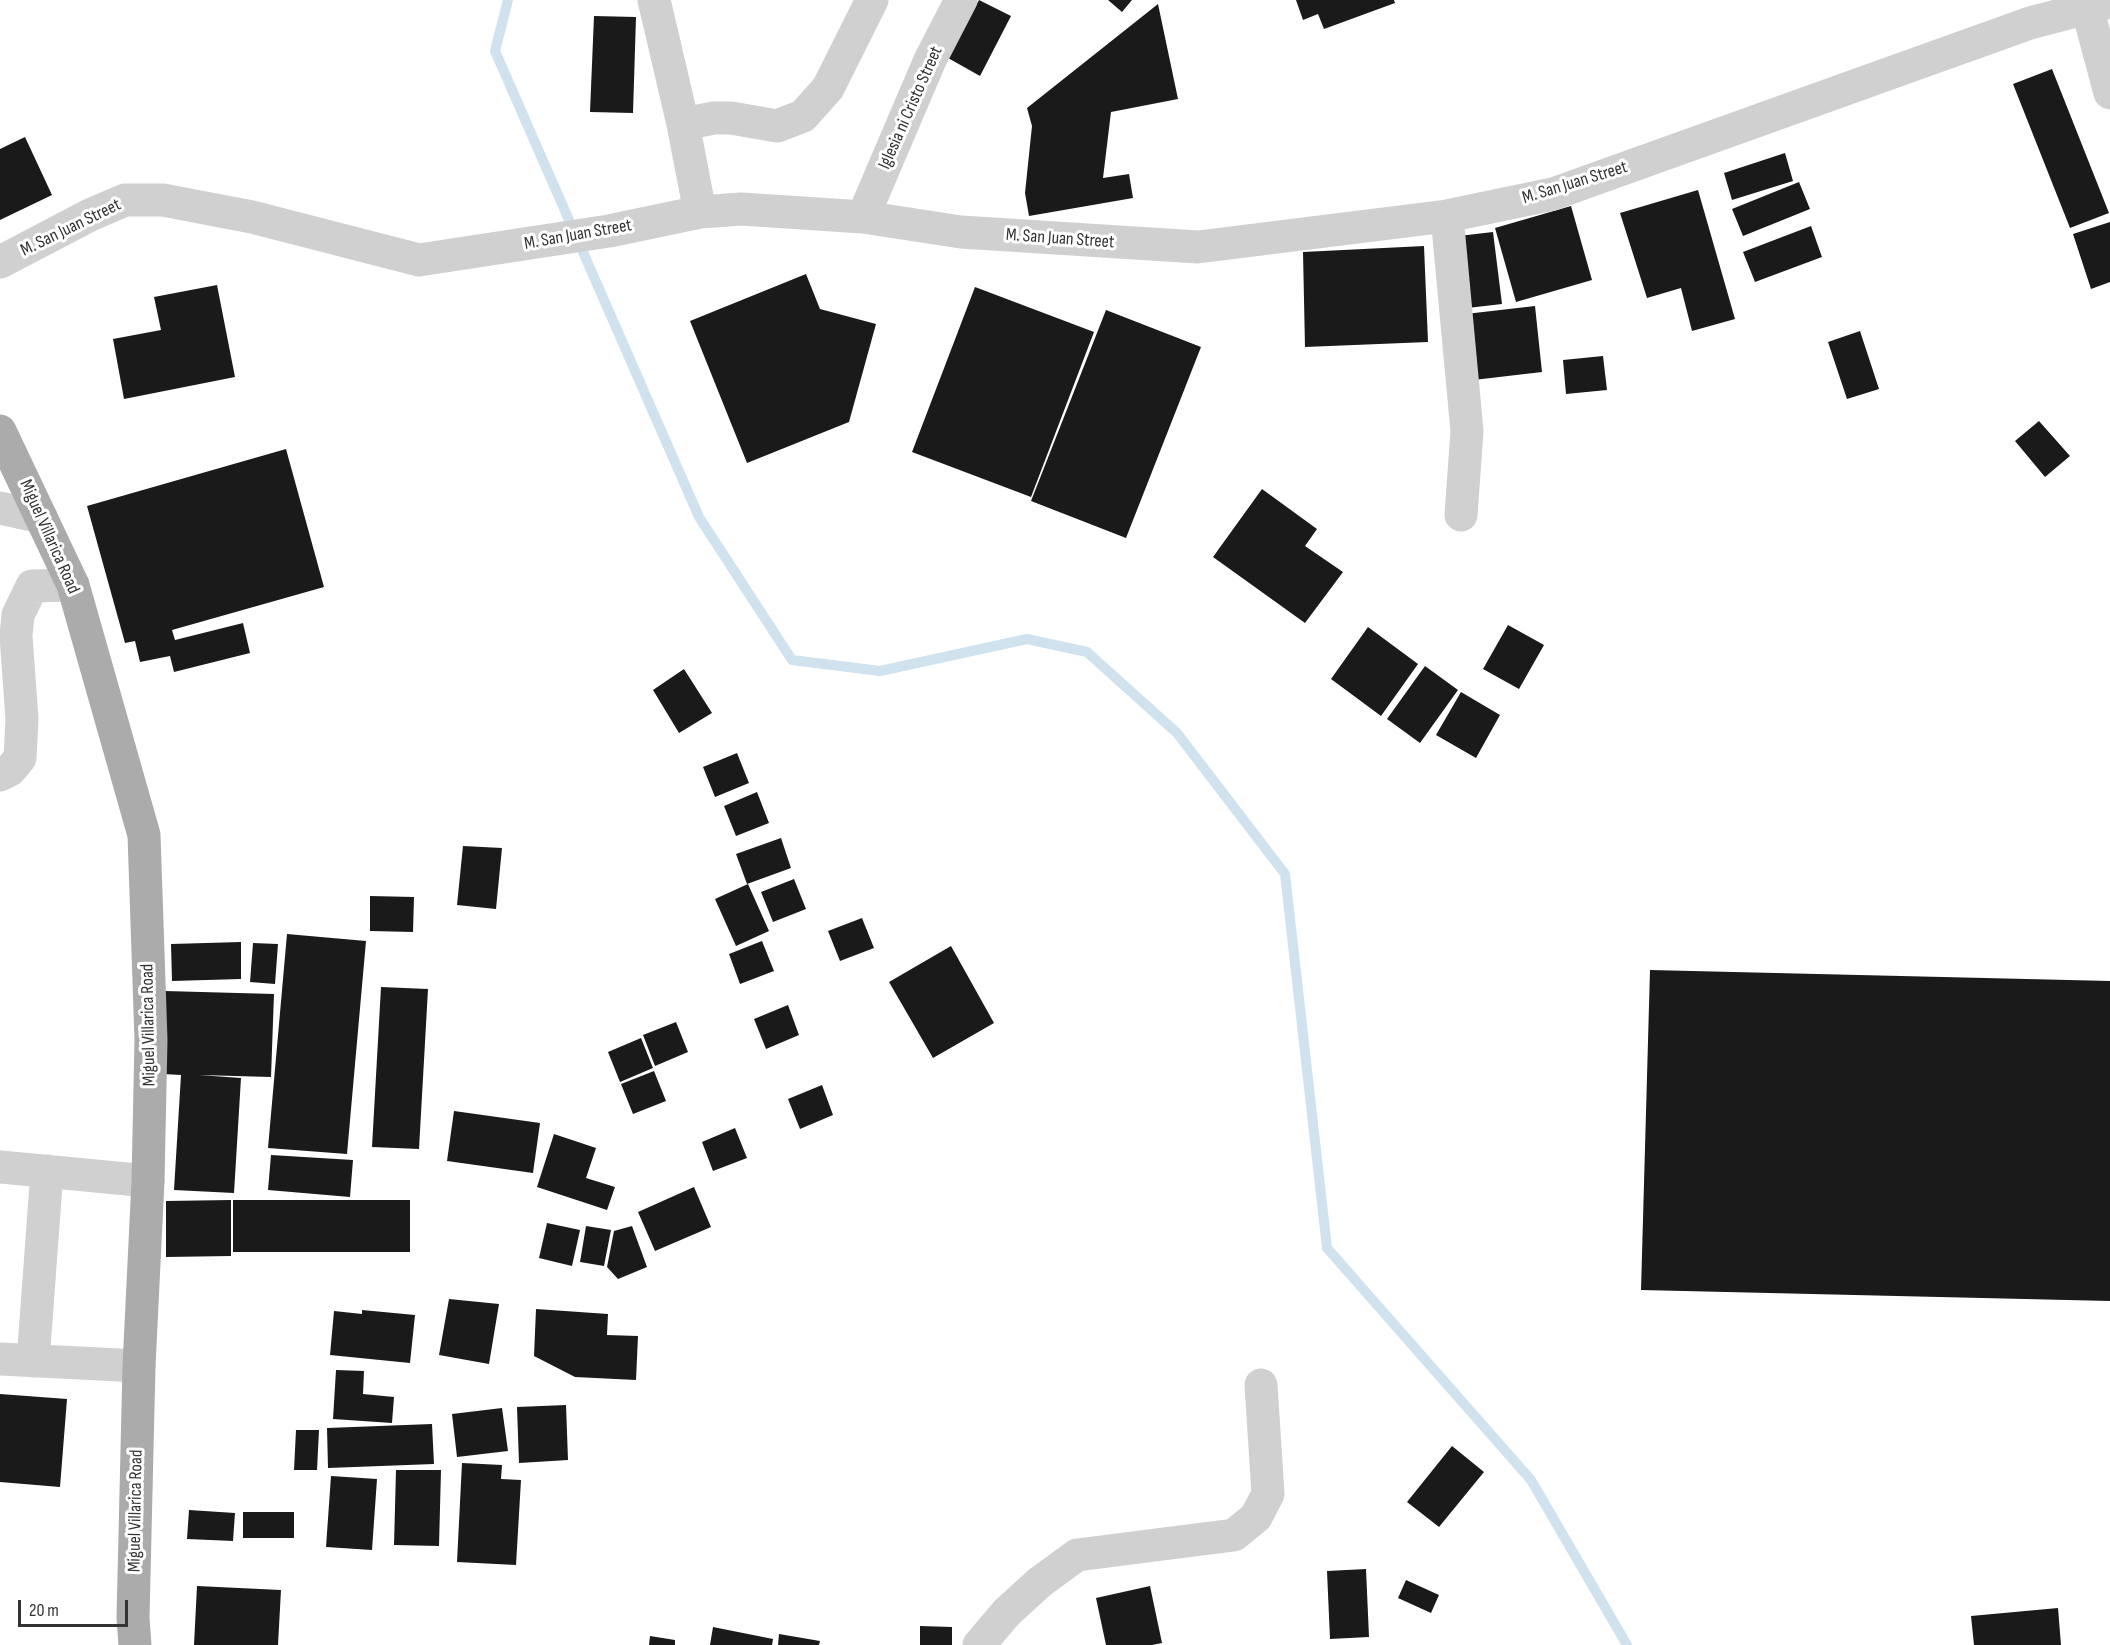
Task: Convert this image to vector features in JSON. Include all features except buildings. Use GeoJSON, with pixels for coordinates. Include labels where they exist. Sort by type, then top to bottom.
{"type":"FeatureCollection","features":[{"type":"Feature","properties":{"kind":"main road","name":"Miguel Villarica Road"},"geometry":{"type":"LineString","coordinates":[[0,431],[73,585],[144,835],[151,1040],[148,1181],[139,1366],[133,1618],[135,1645]]}},
{"type":"Feature","properties":{"kind":"street"},"geometry":{"type":"LineString","coordinates":[[654,0],[683,124],[700,212]]}},
{"type":"Feature","properties":{"kind":"street"},"geometry":{"type":"LineString","coordinates":[[683,124],[714,118],[731,118],[777,126],[803,116],[828,88],[872,0]]}},
{"type":"Feature","properties":{"kind":"street","name":"Iglesia ni Cristo Street"},"geometry":{"type":"LineString","coordinates":[[864,217],[930,60],[961,0]]}},
{"type":"Feature","properties":{"kind":"street"},"geometry":{"type":"LineString","coordinates":[[2098,4],[2110,93]]}},
{"type":"Feature","properties":{"kind":"street","name":"M. San Juan Street"},"geometry":{"type":"LineString","coordinates":[[0,262],[90,215],[125,200],[163,200],[241,215],[419,260],[609,231],[700,212],[741,209],[864,217],[961,232],[1197,247],[1448,216],[1553,194],[2031,23],[2098,4]]}},
{"type":"Feature","properties":{"kind":"street"},"geometry":{"type":"LineString","coordinates":[[1448,216],[1467,431],[1461,515]]}},
{"type":"Feature","properties":{"kind":"street"},"geometry":{"type":"LineString","coordinates":[[0,508],[41,517]]}},
{"type":"Feature","properties":{"kind":"street"},"geometry":{"type":"LineString","coordinates":[[0,775],[10,770],[20,758],[22,719],[16,636],[18,615],[32,586],[73,585]]}},
{"type":"Feature","properties":{"kind":"street"},"geometry":{"type":"LineString","coordinates":[[0,1167],[148,1181]]}},
{"type":"Feature","properties":{"kind":"street"},"geometry":{"type":"LineString","coordinates":[[33,1361],[47,1171]]}},
{"type":"Feature","properties":{"kind":"street"},"geometry":{"type":"LineString","coordinates":[[0,1359],[139,1366]]}},
{"type":"Feature","properties":{"kind":"street"},"geometry":{"type":"LineString","coordinates":[[979,1645],[1006,1612],[1040,1582],[1077,1555],[1234,1535],[1256,1518],[1268,1494],[1261,1385]]}},
{"type":"Feature","properties":{"kind":"waterway"},"geometry":{"type":"LineString","coordinates":[[508,0],[495,51],[699,517],[792,660],[880,671],[1027,639],[1087,652],[1177,733],[1285,874],[1327,1248],[1531,1480],[1627,1645]]}}]}
